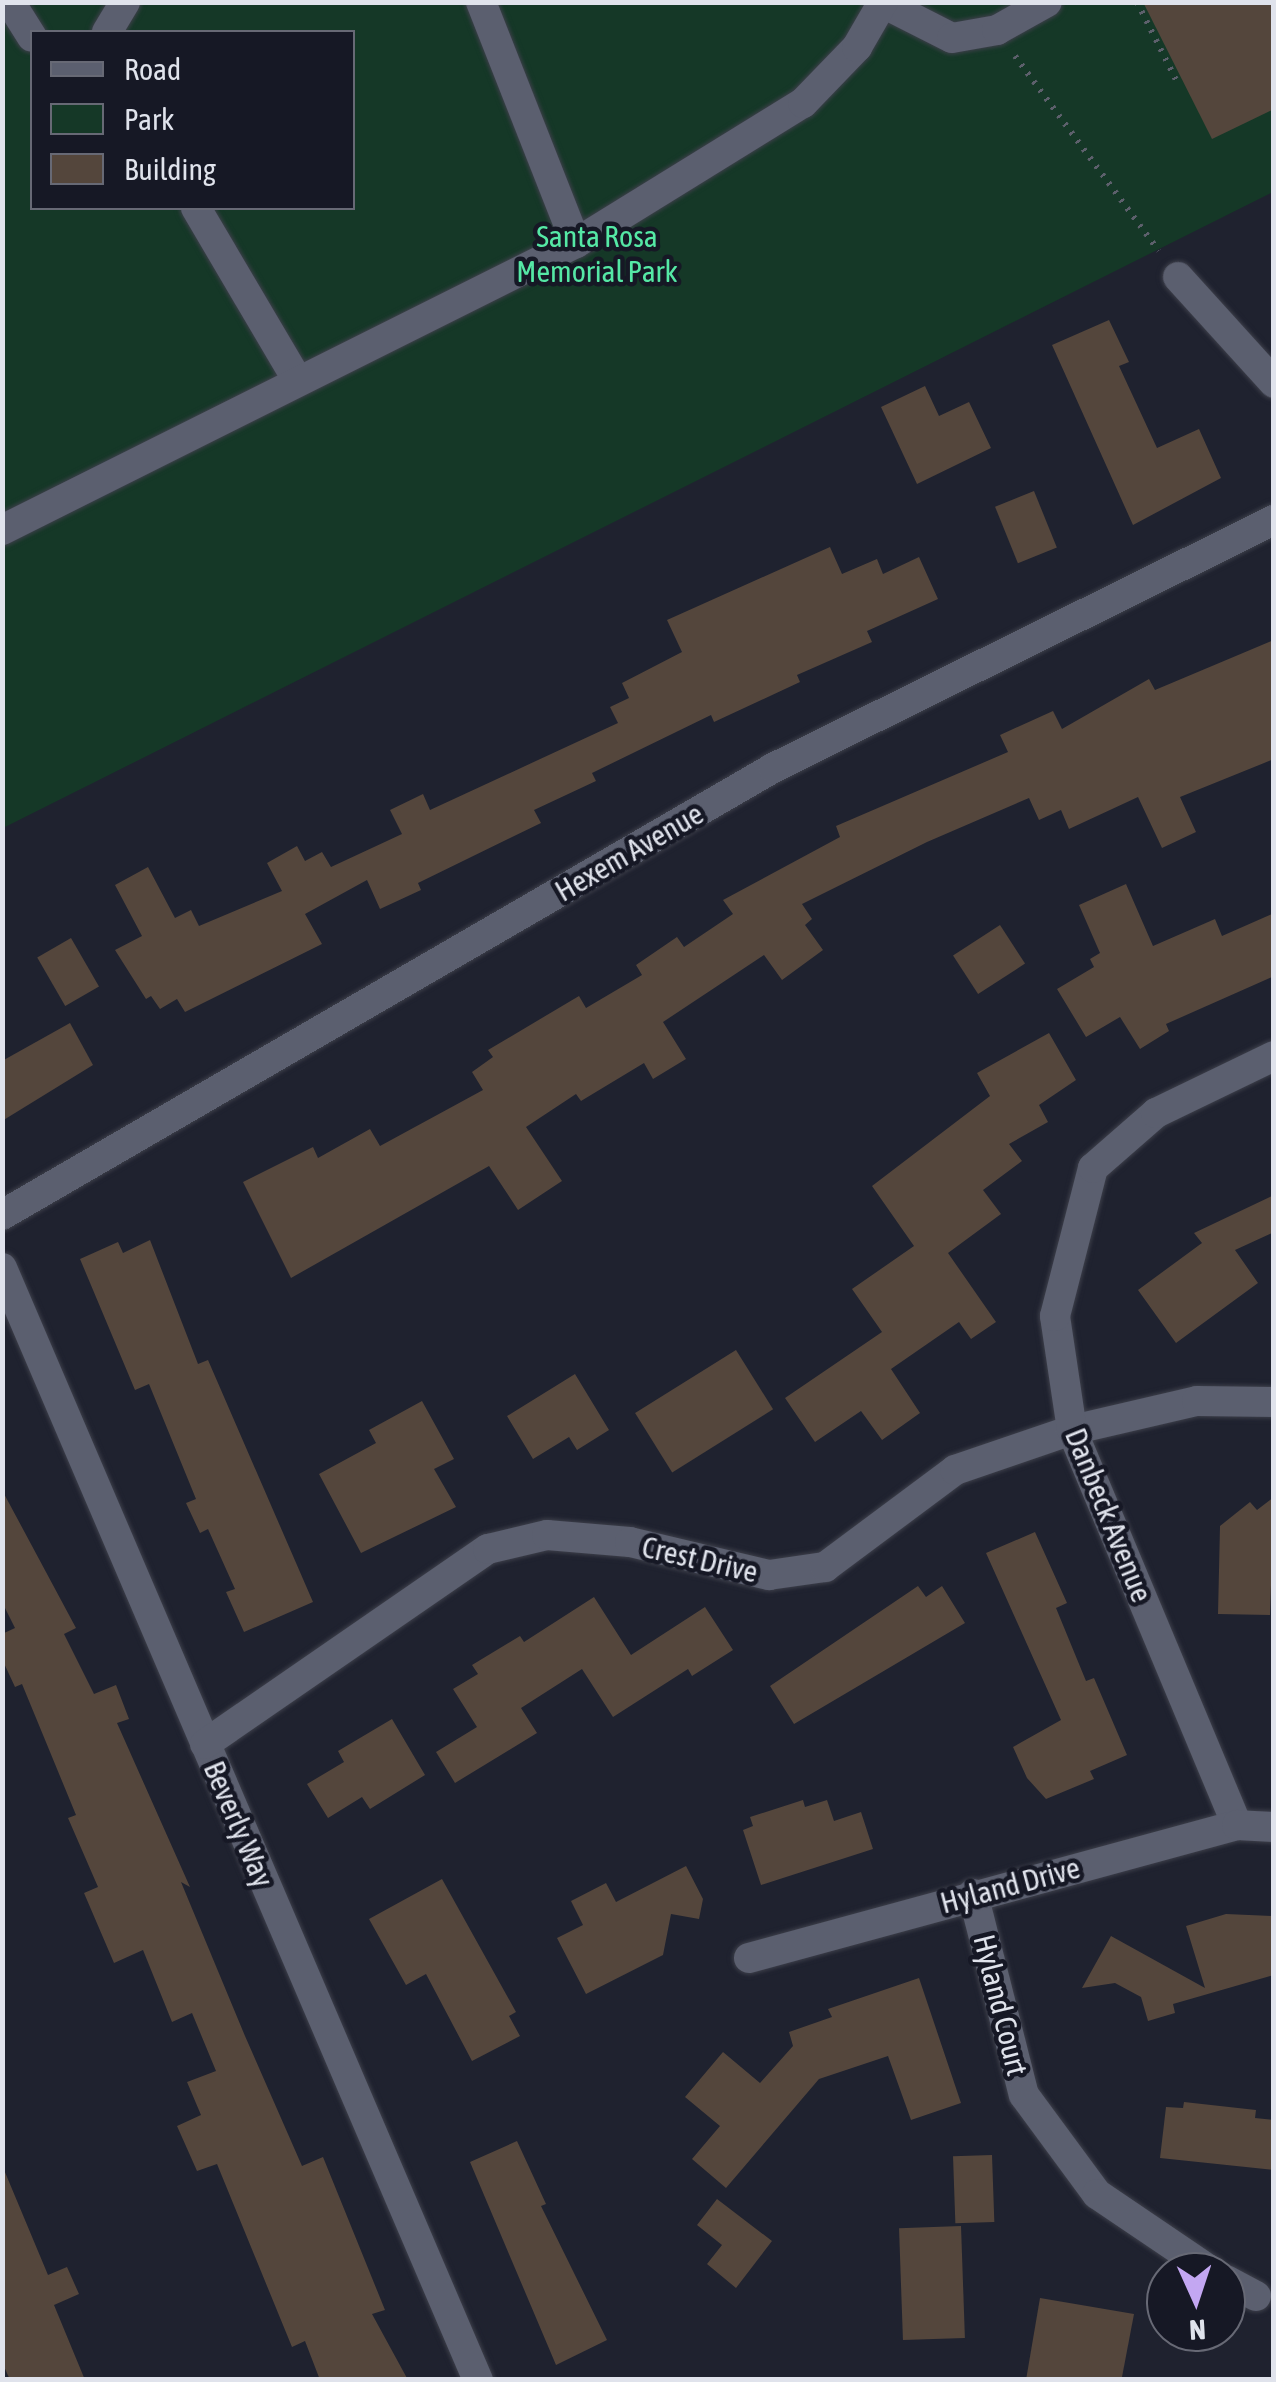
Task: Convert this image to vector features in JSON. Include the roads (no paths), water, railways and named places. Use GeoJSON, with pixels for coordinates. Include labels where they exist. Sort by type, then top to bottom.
{"type":"FeatureCollection","features":[{"type":"Feature","properties":{"kind":"street"},"geometry":{"type":"LineString","coordinates":[[108,30],[126,2]]}},
{"type":"Feature","properties":{"kind":"street"},"geometry":{"type":"LineString","coordinates":[[481,2],[576,242]]}},
{"type":"Feature","properties":{"kind":"street"},"geometry":{"type":"LineString","coordinates":[[2,530],[576,242],[804,102],[857,47],[883,3],[952,38],[997,30],[1047,2]]}},
{"type":"Feature","properties":{"kind":"street"},"geometry":{"type":"LineString","coordinates":[[197,210],[298,381]]}},
{"type":"Feature","properties":{"kind":"street"},"geometry":{"type":"LineString","coordinates":[[1178,277],[1274,384]]}},
{"type":"Feature","properties":{"kind":"street","name":"Hexem Avenue"},"geometry":{"type":"LineString","coordinates":[[2,1216],[773,768],[1274,520]]}},
{"type":"Feature","properties":{"kind":"street","name":"Danbeck Avenue"},"geometry":{"type":"LineString","coordinates":[[1236,1825],[1072,1430],[1055,1316],[1093,1168],[1156,1113],[1274,1056]]}},
{"type":"Feature","properties":{"kind":"street","name":"Beverly Way"},"geometry":{"type":"LineString","coordinates":[[2,1268],[478,2380]]}},
{"type":"Feature","properties":{"kind":"street","name":"Crest Drive"},"geometry":{"type":"LineString","coordinates":[[205,1744],[488,1549],[546,1534],[630,1542],[769,1576],[825,1567],[954,1470],[1072,1430],[1197,1401],[1274,1402]]}},
{"type":"Feature","properties":{"kind":"street","name":"Hyland Drive"},"geometry":{"type":"LineString","coordinates":[[749,1958],[1236,1825],[1274,1827]]}},
{"type":"Feature","properties":{"kind":"street","name":"Hyland Court"},"geometry":{"type":"LineString","coordinates":[[973,1894],[1024,2095],[1097,2194],[1183,2252]]}},
{"type":"Feature","properties":{"kind":"street"},"geometry":{"type":"LineString","coordinates":[[1246,2291],[1256,2296]]}},
{"type":"Feature","properties":{"kind":"park label","name":"Santa Rosa Memorial Park"},"geometry":{"type":"Point","coordinates":[597,253]}}]}
